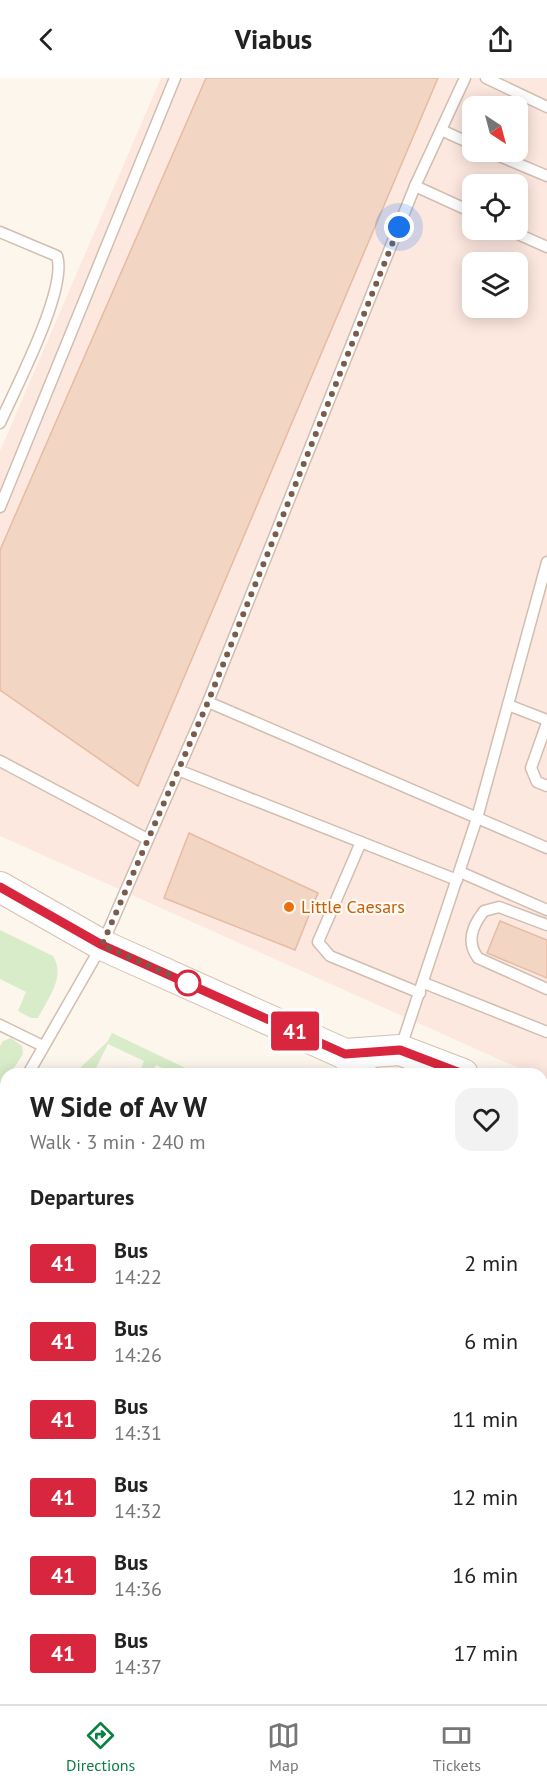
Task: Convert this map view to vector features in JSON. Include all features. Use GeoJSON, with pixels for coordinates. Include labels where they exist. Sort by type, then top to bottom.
{"type":"FeatureCollection","features":[{"type":"Feature","properties":{"kind":"street"},"geometry":{"type":"LineString","coordinates":[[0,887],[102,945],[356,1068],[400,1050],[447,1068]]}},
{"type":"Feature","properties":{"kind":"lane"},"geometry":{"type":"LineString","coordinates":[[0,507],[175,78]]}},
{"type":"Feature","properties":{"kind":"lane"},"geometry":{"type":"LineString","coordinates":[[31,1068],[102,945],[208,702],[415,186],[465,78]]}},
{"type":"Feature","properties":{"kind":"lane"},"geometry":{"type":"LineString","coordinates":[[486,78],[547,107]]}},
{"type":"Feature","properties":{"kind":"lane"},"geometry":{"type":"LineString","coordinates":[[441,130],[462,139]]}},
{"type":"Feature","properties":{"kind":"lane"},"geometry":{"type":"LineString","coordinates":[[514,162],[547,176]]}},
{"type":"Feature","properties":{"kind":"lane"},"geometry":{"type":"LineString","coordinates":[[415,186],[462,207]]}},
{"type":"Feature","properties":{"kind":"lane"},"geometry":{"type":"LineString","coordinates":[[0,232],[57,256],[60,266],[46,320],[0,423]]}},
{"type":"Feature","properties":{"kind":"lane"},"geometry":{"type":"LineString","coordinates":[[528,238],[547,247]]}},
{"type":"Feature","properties":{"kind":"lane"},"geometry":{"type":"LineString","coordinates":[[400,1050],[477,818],[545,578],[547,562]]}},
{"type":"Feature","properties":{"kind":"lane"},"geometry":{"type":"LineString","coordinates":[[208,702],[547,848]]}},
{"type":"Feature","properties":{"kind":"lane"},"geometry":{"type":"LineString","coordinates":[[508,705],[547,722],[531,768],[537,782],[547,786]]}},
{"type":"Feature","properties":{"kind":"lane"},"geometry":{"type":"LineString","coordinates":[[0,761],[147,839]]}},
{"type":"Feature","properties":{"kind":"lane"},"geometry":{"type":"LineString","coordinates":[[178,770],[361,842],[498,888],[547,910]]}},
{"type":"Feature","properties":{"kind":"lane"},"geometry":{"type":"LineString","coordinates":[[361,842],[318,942],[330,956],[547,1032]]}},
{"type":"Feature","properties":{"kind":"lane"},"geometry":{"type":"LineString","coordinates":[[547,925],[499,907],[484,911],[472,929],[471,939],[472,950],[478,958],[547,989]]}},
{"type":"Feature","properties":{"kind":"lane"},"geometry":{"type":"LineString","coordinates":[[0,1025],[43,1046]]}},
{"type":"Feature","properties":{"kind":"shaded area"},"geometry":{"type":"Polygon","coordinates":[[[161,78],[547,78],[547,1068],[519,1068],[0,836],[0,451],[161,78]]]}},
{"type":"Feature","properties":{"kind":"green space"},"geometry":{"type":"Polygon","coordinates":[[[0,930],[53,956],[58,972],[57,980],[38,1018],[31,1018],[18,1011],[26,992],[0,979],[0,930]]]}},
{"type":"Feature","properties":{"kind":"green space"},"geometry":{"type":"Polygon","coordinates":[[[112,1033],[185,1068],[163,1068],[156,1065],[154,1068],[141,1068],[144,1061],[108,1044],[96,1068],[80,1068],[108,1041],[112,1033]]]}},
{"type":"Feature","properties":{"kind":"green space"},"geometry":{"type":"Polygon","coordinates":[[[11,1038],[22,1046],[23,1054],[14,1068],[0,1068],[0,1046],[3,1041],[11,1038]]]}},
{"type":"Feature","properties":{"kind":"building"},"geometry":{"type":"Polygon","coordinates":[[[206,78],[438,78],[138,786],[0,690],[0,550],[206,78]]]}},
{"type":"Feature","properties":{"kind":"building"},"geometry":{"type":"Polygon","coordinates":[[[189,833],[318,893],[295,950],[164,898],[189,833]]]}},
{"type":"Feature","properties":{"kind":"building"},"geometry":{"type":"Polygon","coordinates":[[[500,921],[547,940],[547,978],[487,953],[500,921]]]}},
{"type":"Feature","properties":{"kind":"bus line","name":"41"},"geometry":{"type":"LineString","coordinates":[[0,887],[102,945],[345,1054],[400,1050],[447,1068]]}},
{"type":"Feature","properties":{"kind":"place","name":"Little Caesars"},"geometry":{"type":"Point","coordinates":[289,907]}},
{"type":"Feature","properties":{"kind":"route"},"geometry":{"type":"LineString","coordinates":[[188,983],[102,945],[208,702],[399,227]]}}]}
